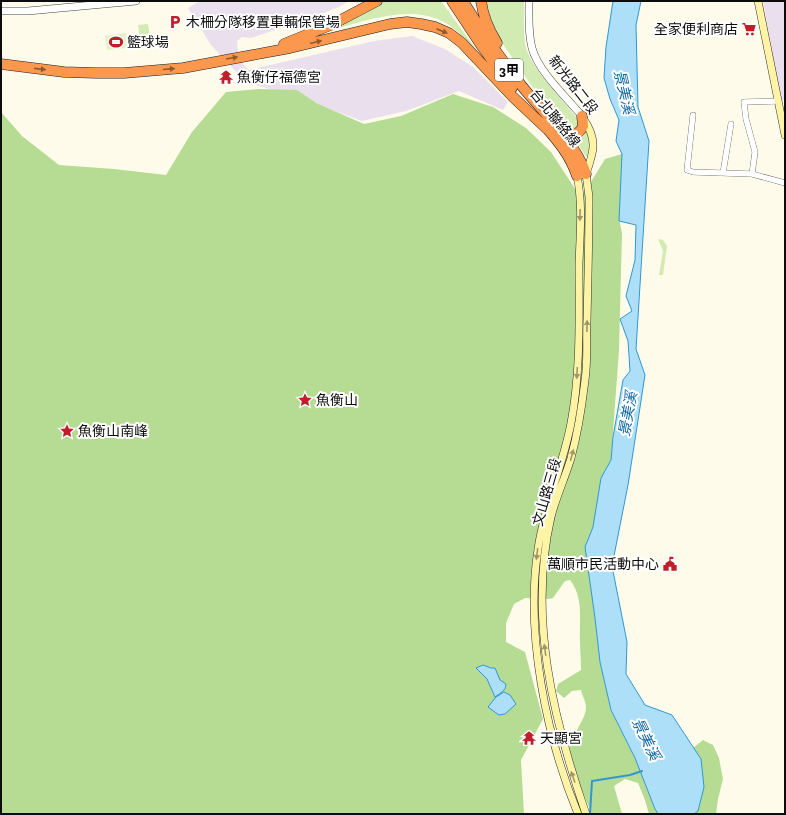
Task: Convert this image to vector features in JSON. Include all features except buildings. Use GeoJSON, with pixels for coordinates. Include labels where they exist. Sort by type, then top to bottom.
{"type":"FeatureCollection","features":[{"type":"Feature","properties":{"kind":"highway"},"geometry":{"type":"LineString","coordinates":[[250,55],[310,34],[353,15],[377,1]]}},
{"type":"Feature","properties":{"kind":"highway","name":"台北聯絡線"},"geometry":{"type":"LineString","coordinates":[[452,1],[501,73],[565,150],[573,166],[581,175]]}},
{"type":"Feature","properties":{"kind":"highway","name":"台北聯絡線"},"geometry":{"type":"LineString","coordinates":[[463,1],[492,46],[534,100],[563,134],[579,157],[581,175]]}},
{"type":"Feature","properties":{"kind":"highway"},"geometry":{"type":"LineString","coordinates":[[481,1],[484,15],[494,37],[534,100]]}},
{"type":"Feature","properties":{"kind":"highway"},"geometry":{"type":"LineString","coordinates":[[1,64],[64,72],[124,73],[183,68],[290,48],[390,24],[408,22],[435,27],[449,33],[462,43],[512,97],[547,129]]}},
{"type":"Feature","properties":{"kind":"highway"},"geometry":{"type":"LineString","coordinates":[[563,134],[570,136],[581,130],[583,121],[582,116]]}},
{"type":"Feature","properties":{"kind":"main road"},"geometry":{"type":"LineString","coordinates":[[758,1],[785,135]]}},
{"type":"Feature","properties":{"kind":"main road","name":"新光路二段"},"geometry":{"type":"LineString","coordinates":[[581,175],[593,154],[594,141],[582,116]]}},
{"type":"Feature","properties":{"kind":"main road","name":"文山路三段"},"geometry":{"type":"LineString","coordinates":[[581,175],[589,197],[586,378],[579,424],[571,458],[552,517],[546,546],[543,571],[542,631],[554,708],[568,763],[586,814]]}},
{"type":"Feature","properties":{"kind":"main road","name":"文山路三段"},"geometry":{"type":"LineString","coordinates":[[578,814],[558,757],[547,709],[538,660],[533,599],[534,578],[541,528],[564,452],[575,399],[579,321],[579,187],[581,175]]}},
{"type":"Feature","properties":{"kind":"main road"},"geometry":{"type":"LineString","coordinates":[[534,619],[542,618]]}},
{"type":"Feature","properties":{"kind":"main road"},"geometry":{"type":"LineString","coordinates":[[547,709],[554,708]]}},
{"type":"Feature","properties":{"kind":"street"},"geometry":{"type":"LineString","coordinates":[[1,11],[28,11],[136,1]]}},
{"type":"Feature","properties":{"kind":"street","name":"新光路二段"},"geometry":{"type":"LineString","coordinates":[[529,1],[530,38],[534,55],[544,71],[582,116]]}},
{"type":"Feature","properties":{"kind":"street"},"geometry":{"type":"LineString","coordinates":[[752,174],[755,152],[744,111],[744,102],[778,101]]}},
{"type":"Feature","properties":{"kind":"street"},"geometry":{"type":"LineString","coordinates":[[693,115],[687,170],[752,174],[785,183]]}},
{"type":"Feature","properties":{"kind":"street"},"geometry":{"type":"LineString","coordinates":[[723,173],[731,124]]}},
{"type":"Feature","properties":{"kind":"shaded area"},"geometry":{"type":"Polygon","coordinates":[[[200,1],[349,1],[339,7],[305,20],[251,38],[242,37],[237,41],[238,52],[243,64],[249,70],[374,41],[412,36],[445,49],[473,67],[508,102],[503,110],[459,91],[406,111],[362,121],[291,95],[252,84],[243,79],[211,45],[188,8],[200,1]]]}},
{"type":"Feature","properties":{"kind":"shaded area"},"geometry":{"type":"Polygon","coordinates":[[[763,1],[785,1],[785,100],[781,100],[763,1]]]}},
{"type":"Feature","properties":{"kind":"green space"},"geometry":{"type":"Polygon","coordinates":[[[384,1],[441,1],[481,56],[459,33],[449,25],[430,17],[415,14],[384,16],[324,32],[384,1]]]}},
{"type":"Feature","properties":{"kind":"green space"},"geometry":{"type":"Polygon","coordinates":[[[486,1],[524,1],[525,42],[529,56],[541,75],[577,118],[579,124],[574,130],[567,129],[534,89],[502,43],[490,20],[486,1]]]}},
{"type":"Feature","properties":{"kind":"green space"},"geometry":{"type":"Polygon","coordinates":[[[148,24],[151,44],[141,45],[138,25],[148,24]]]}},
{"type":"Feature","properties":{"kind":"green space","name":"籃球場"},"geometry":{"type":"Polygon","coordinates":[[[126,33],[128,48],[107,50],[105,36],[126,33]]]}},
{"type":"Feature","properties":{"kind":"green space"},"geometry":{"type":"Polygon","coordinates":[[[259,89],[297,90],[316,103],[364,124],[401,116],[453,94],[493,107],[526,128],[551,152],[581,198],[605,159],[622,154],[619,218],[622,233],[619,350],[611,460],[601,478],[593,527],[585,547],[600,662],[611,710],[635,758],[658,814],[649,814],[638,783],[625,779],[614,786],[622,814],[592,814],[582,791],[569,755],[569,750],[572,739],[584,717],[586,707],[585,703],[581,690],[572,691],[564,698],[556,691],[558,684],[581,670],[580,609],[577,594],[570,580],[565,581],[553,598],[525,598],[514,604],[506,623],[506,642],[525,652],[543,719],[521,760],[524,814],[1,814],[1,112],[22,136],[59,165],[166,175],[192,132],[226,92],[259,89]]]}},
{"type":"Feature","properties":{"kind":"green space"},"geometry":{"type":"Polygon","coordinates":[[[586,131],[590,144],[586,157],[575,139],[586,131]]]}},
{"type":"Feature","properties":{"kind":"green space"},"geometry":{"type":"Polygon","coordinates":[[[658,239],[663,240],[667,246],[663,275],[659,275],[663,251],[658,239]]]}},
{"type":"Feature","properties":{"kind":"green space"},"geometry":{"type":"Polygon","coordinates":[[[703,740],[713,745],[719,758],[723,779],[716,814],[694,814],[698,811],[701,759],[693,748],[703,740]]]}},
{"type":"Feature","properties":{"kind":"water","name":"景美溪"},"geometry":{"type":"Polygon","coordinates":[[[613,1],[641,1],[636,25],[638,107],[649,141],[636,349],[645,375],[628,485],[612,566],[627,642],[626,674],[645,705],[672,715],[701,759],[704,787],[698,811],[694,814],[658,814],[635,758],[611,710],[600,662],[585,547],[593,527],[601,478],[611,460],[613,437],[623,380],[630,371],[628,341],[620,319],[632,311],[626,296],[635,260],[636,225],[619,221],[622,154],[616,141],[619,120],[610,99],[604,78],[606,47],[613,1]]]}},
{"type":"Feature","properties":{"kind":"water"},"geometry":{"type":"Polygon","coordinates":[[[483,665],[495,668],[500,680],[506,684],[504,690],[495,697],[487,679],[476,668],[483,665]]]}},
{"type":"Feature","properties":{"kind":"water"},"geometry":{"type":"Polygon","coordinates":[[[504,692],[510,695],[516,704],[505,714],[499,715],[488,707],[496,697],[504,692]]]}},
{"type":"Feature","properties":{"kind":"waterway"},"geometry":{"type":"LineString","coordinates":[[590,814],[592,781],[630,775],[642,771]]}},
{"type":"Feature","properties":{"kind":"place","name":"木柵分隊移置車輛保管場"},"geometry":{"type":"Point","coordinates":[175,22]}},
{"type":"Feature","properties":{"kind":"place","name":"全家便利商店"},"geometry":{"type":"Point","coordinates":[749,29]}},
{"type":"Feature","properties":{"kind":"place","name":"籃球場"},"geometry":{"type":"Point","coordinates":[116,42]}},
{"type":"Feature","properties":{"kind":"place","name":"魚衡仔福德宮"},"geometry":{"type":"Point","coordinates":[226,77]}},
{"type":"Feature","properties":{"kind":"place","name":"魚衡山"},"geometry":{"type":"Point","coordinates":[305,400]}},
{"type":"Feature","properties":{"kind":"place","name":"魚衡山南峰"},"geometry":{"type":"Point","coordinates":[67,431]}},
{"type":"Feature","properties":{"kind":"place","name":"萬順市民活動中心"},"geometry":{"type":"Point","coordinates":[670,564]}},
{"type":"Feature","properties":{"kind":"place","name":"天顯宮"},"geometry":{"type":"Point","coordinates":[529,738]}}]}
